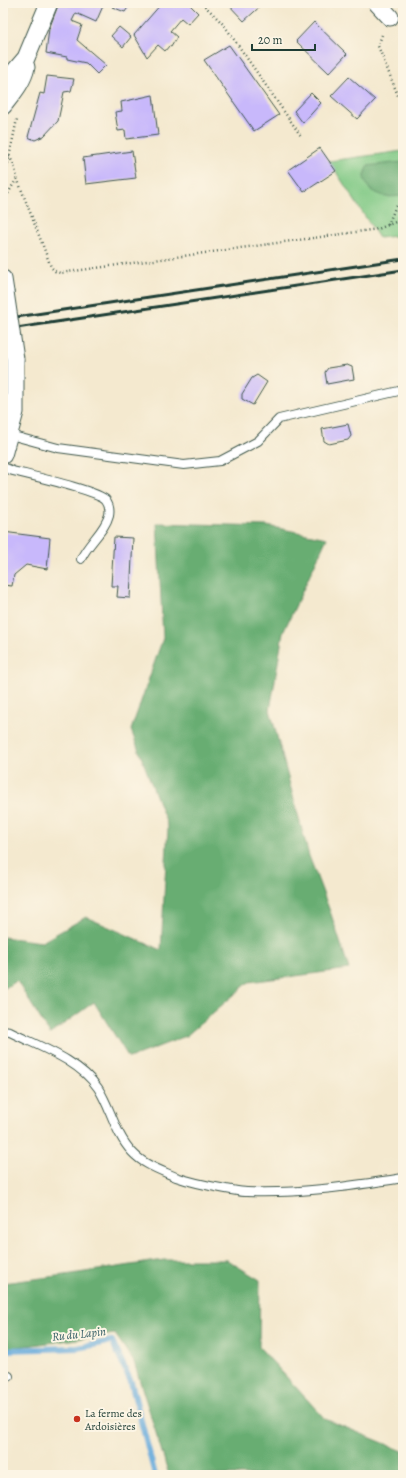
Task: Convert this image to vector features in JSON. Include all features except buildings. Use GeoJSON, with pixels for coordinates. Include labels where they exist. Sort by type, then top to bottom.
{"type":"FeatureCollection","features":[{"type":"Feature","properties":{"kind":"street"},"geometry":{"type":"LineString","coordinates":[[3,85],[26,58],[48,3]]}},
{"type":"Feature","properties":{"kind":"street"},"geometry":{"type":"LineString","coordinates":[[377,3],[390,17]]}},
{"type":"Feature","properties":{"kind":"street"},"geometry":{"type":"LineString","coordinates":[[3,106],[16,89],[23,76],[26,68],[26,58]]}},
{"type":"Feature","properties":{"kind":"street"},"geometry":{"type":"LineString","coordinates":[[3,455],[10,435],[15,412],[15,359],[4,286]]}},
{"type":"Feature","properties":{"kind":"lane"},"geometry":{"type":"LineString","coordinates":[[10,435],[58,448],[184,465],[220,461],[258,440],[279,419],[403,390]]}},
{"type":"Feature","properties":{"kind":"lane"},"geometry":{"type":"LineString","coordinates":[[3,467],[20,473],[93,492],[106,500],[110,512],[108,518],[100,532],[85,550],[81,559]]}},
{"type":"Feature","properties":{"kind":"lane"},"geometry":{"type":"LineString","coordinates":[[3,1031],[10,1032],[78,1066],[98,1087],[122,1139],[132,1152],[153,1168],[196,1184],[245,1192],[291,1191],[348,1186],[403,1178]]}},
{"type":"Feature","properties":{"kind":"path"},"geometry":{"type":"LineString","coordinates":[[202,3],[224,25],[301,136]]}},
{"type":"Feature","properties":{"kind":"path"},"geometry":{"type":"LineString","coordinates":[[378,46],[403,108]]}},
{"type":"Feature","properties":{"kind":"path"},"geometry":{"type":"LineString","coordinates":[[3,187],[19,112]]}},
{"type":"Feature","properties":{"kind":"path"},"geometry":{"type":"LineString","coordinates":[[3,151],[9,155],[15,168],[17,178],[51,267],[60,273],[378,229],[403,219]]}},
{"type":"Feature","properties":{"kind":"path"},"geometry":{"type":"LineString","coordinates":[[6,197],[17,178]]}},
{"type":"Feature","properties":{"kind":"path"},"geometry":{"type":"LineString","coordinates":[[388,225],[390,216],[403,200]]}},
{"type":"Feature","properties":{"kind":"green space"},"geometry":{"type":"Polygon","coordinates":[[[403,151],[403,235],[379,238],[329,161],[403,151]]]}},
{"type":"Feature","properties":{"kind":"green space"},"geometry":{"type":"Polygon","coordinates":[[[403,162],[403,196],[386,197],[370,190],[364,178],[367,166],[403,162]]]}},
{"type":"Feature","properties":{"kind":"green space"},"geometry":{"type":"Polygon","coordinates":[[[157,523],[267,526],[327,538],[283,633],[270,710],[309,856],[331,914],[349,969],[249,982],[186,1036],[129,1058],[94,1002],[50,1034],[17,981],[3,989],[3,937],[42,942],[86,917],[161,950],[168,827],[131,730],[163,638],[157,523]]]}},
{"type":"Feature","properties":{"kind":"green space"},"geometry":{"type":"Polygon","coordinates":[[[164,1260],[227,1260],[260,1280],[259,1347],[325,1419],[403,1451],[403,1475],[169,1475],[134,1362],[115,1334],[3,1349],[3,1283],[164,1260]]]}},
{"type":"Feature","properties":{"kind":"waterway","name":"Ru du Lapin"},"geometry":{"type":"LineString","coordinates":[[3,1350],[78,1348],[112,1341],[131,1382],[155,1475]]}},
{"type":"Feature","properties":{"kind":"railway"},"geometry":{"type":"LineString","coordinates":[[3,319],[403,259]]}},
{"type":"Feature","properties":{"kind":"railway"},"geometry":{"type":"LineString","coordinates":[[3,330],[403,270]]}},
{"type":"Feature","properties":{"kind":"place","name":"La ferme des Ardoisières"},"geometry":{"type":"Point","coordinates":[77,1419]}}]}
